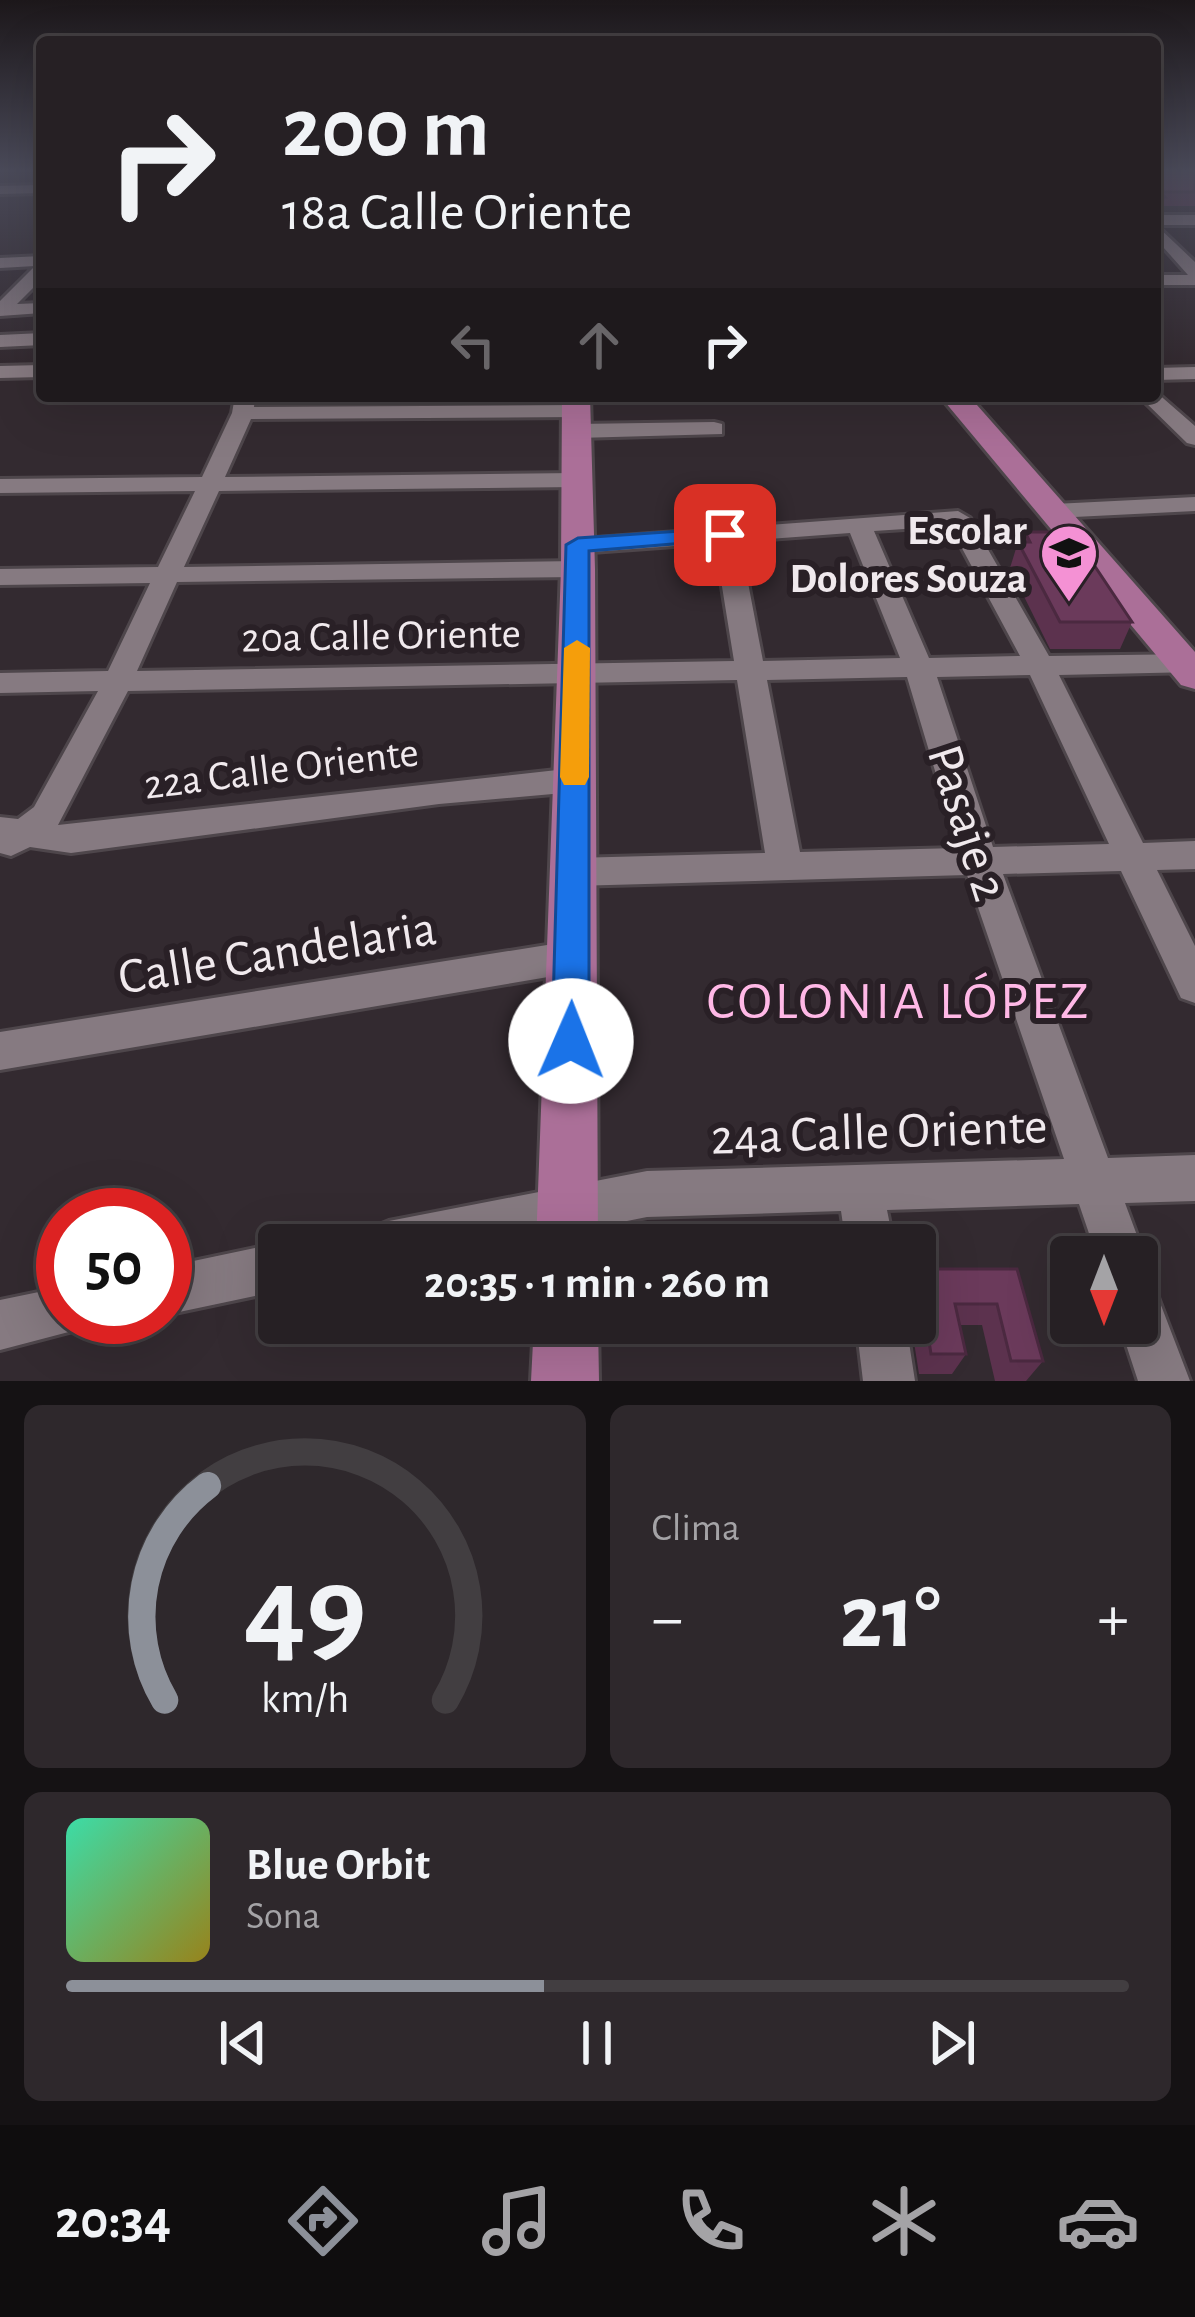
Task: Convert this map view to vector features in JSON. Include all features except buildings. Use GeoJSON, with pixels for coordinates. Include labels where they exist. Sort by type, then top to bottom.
{"type":"FeatureCollection","features":[{"type":"Feature","properties":{"kind":"main road"},"geometry":{"type":"LineString","coordinates":[[959,402],[1191,667]]}},
{"type":"Feature","properties":{"kind":"main road"},"geometry":{"type":"LineString","coordinates":[[568,1224],[576,413]]}},
{"type":"Feature","properties":{"kind":"main road"},"geometry":{"type":"LineString","coordinates":[[565,1381],[566,1344]]}},
{"type":"Feature","properties":{"kind":"street"},"geometry":{"type":"LineString","coordinates":[[1161,237],[1195,276]]}},
{"type":"Feature","properties":{"kind":"street"},"geometry":{"type":"LineString","coordinates":[[0,249],[36,247]]}},
{"type":"Feature","properties":{"kind":"street"},"geometry":{"type":"LineString","coordinates":[[0,263],[36,271]]}},
{"type":"Feature","properties":{"kind":"street"},"geometry":{"type":"LineString","coordinates":[[0,285],[36,272]]}},
{"type":"Feature","properties":{"kind":"street"},"geometry":{"type":"LineString","coordinates":[[2,310],[36,273]]}},
{"type":"Feature","properties":{"kind":"street"},"geometry":{"type":"LineString","coordinates":[[1161,279],[1195,276]]}},
{"type":"Feature","properties":{"kind":"street"},"geometry":{"type":"LineString","coordinates":[[2,310],[36,308]]}},
{"type":"Feature","properties":{"kind":"street"},"geometry":{"type":"LineString","coordinates":[[0,341],[36,339]]}},
{"type":"Feature","properties":{"kind":"street"},"geometry":{"type":"LineString","coordinates":[[0,373],[36,371]]}},
{"type":"Feature","properties":{"kind":"street"},"geometry":{"type":"LineString","coordinates":[[1161,374],[1195,373]]}},
{"type":"Feature","properties":{"kind":"street"},"geometry":{"type":"LineString","coordinates":[[1156,402],[1195,438]]}},
{"type":"Feature","properties":{"kind":"street"},"geometry":{"type":"LineString","coordinates":[[7,839],[46,816],[118,681],[244,404],[576,413],[714,429]]}},
{"type":"Feature","properties":{"kind":"street"},"geometry":{"type":"LineString","coordinates":[[0,487],[577,480]]}},
{"type":"Feature","properties":{"kind":"street"},"geometry":{"type":"LineString","coordinates":[[1062,521],[1195,504]]}},
{"type":"Feature","properties":{"kind":"street"},"geometry":{"type":"LineString","coordinates":[[0,577],[167,575],[578,557],[725,535],[958,518],[1040,666],[1195,986]]}},
{"type":"Feature","properties":{"kind":"street","name":"Pasaje 2"},"geometry":{"type":"LineString","coordinates":[[859,525],[919,668],[980,861],[1113,1236]]}},
{"type":"Feature","properties":{"kind":"street"},"geometry":{"type":"LineString","coordinates":[[725,535],[784,866]]}},
{"type":"Feature","properties":{"kind":"street","name":"20a Calle Oriente"},"geometry":{"type":"LineString","coordinates":[[0,682],[1191,667]]}},
{"type":"Feature","properties":{"kind":"street","name":"22a Calle Oriente"},"geometry":{"type":"LineString","coordinates":[[7,839],[71,840],[439,792],[574,780]]}},
{"type":"Feature","properties":{"kind":"street"},"geometry":{"type":"LineString","coordinates":[[573,872],[1195,855]]}},
{"type":"Feature","properties":{"kind":"street","name":"Calle Candelaria"},"geometry":{"type":"LineString","coordinates":[[0,1052],[572,957]]}},
{"type":"Feature","properties":{"kind":"street","name":"24a Calle Oriente"},"geometry":{"type":"LineString","coordinates":[[575,1224],[647,1194],[1195,1178]]}},
{"type":"Feature","properties":{"kind":"street"},"geometry":{"type":"LineString","coordinates":[[861,1189],[867,1224]]}},
{"type":"Feature","properties":{"kind":"street"},"geometry":{"type":"LineString","coordinates":[[192,1286],[258,1272]]}},
{"type":"Feature","properties":{"kind":"street"},"geometry":{"type":"LineString","coordinates":[[0,1324],[36,1317]]}},
{"type":"Feature","properties":{"kind":"street"},"geometry":{"type":"LineString","coordinates":[[884,1344],[890,1381]]}},
{"type":"Feature","properties":{"kind":"street"},"geometry":{"type":"LineString","coordinates":[[1151,1344],[1164,1381]]}},
{"type":"Feature","properties":{"kind":"slow traffic"},"geometry":{"type":"LineString","coordinates":[[575,777],[577,648]]}},
{"type":"Feature","properties":{"kind":"place","name":"Escolar Dolores Souza"},"geometry":{"type":"Point","coordinates":[1069,604]}},
{"type":"Feature","properties":{"kind":"district","name":"COLONIA LÓPEZ"},"geometry":{"type":"Point","coordinates":[899,999]}},
{"type":"Feature","properties":{"kind":"route"},"geometry":{"type":"LineString","coordinates":[[571,1041],[578,545],[725,535]]}}]}
